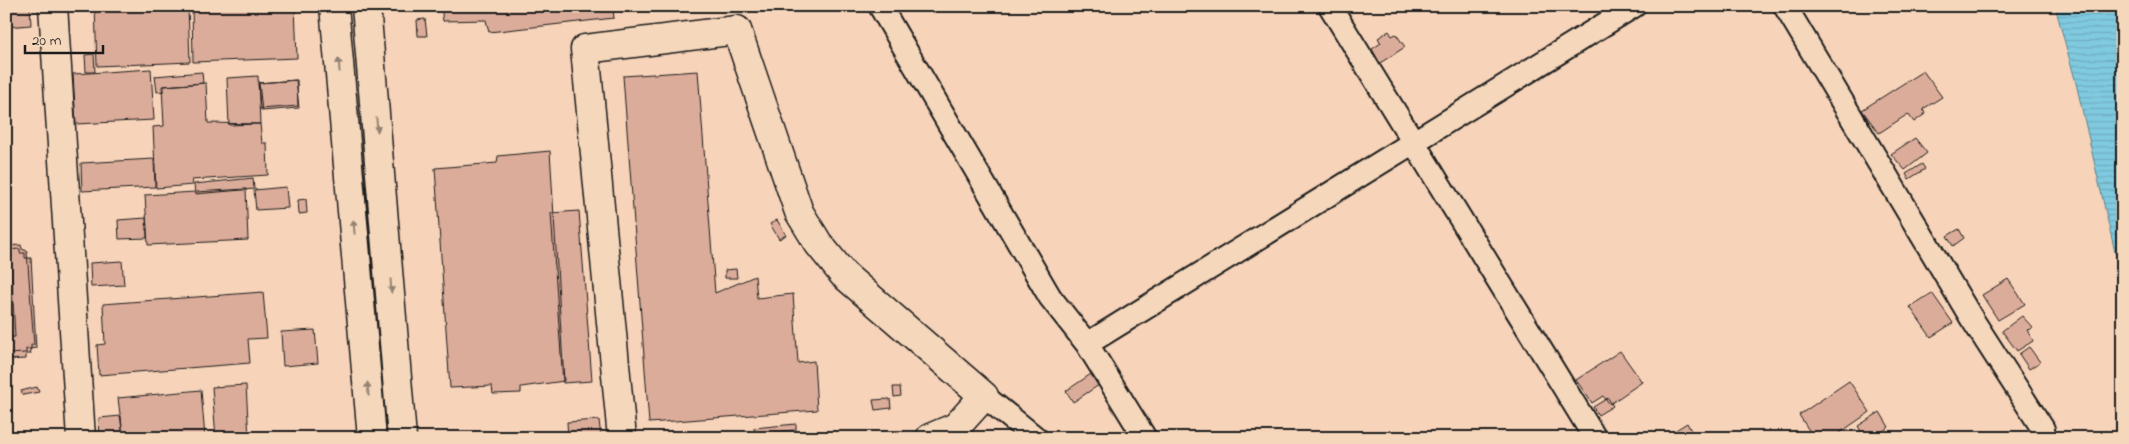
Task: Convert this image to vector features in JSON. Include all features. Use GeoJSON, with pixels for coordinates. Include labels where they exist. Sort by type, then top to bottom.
{"type":"FeatureCollection","features":[{"type":"Feature","properties":{"kind":"street"},"geometry":{"type":"LineString","coordinates":[[53,6],[81,438]]}},
{"type":"Feature","properties":{"kind":"street"},"geometry":{"type":"LineString","coordinates":[[334,6],[372,438]]}},
{"type":"Feature","properties":{"kind":"street"},"geometry":{"type":"LineString","coordinates":[[366,6],[402,438]]}},
{"type":"Feature","properties":{"kind":"street"},"geometry":{"type":"LineString","coordinates":[[880,6],[1050,298],[1087,344],[1145,438]]}},
{"type":"Feature","properties":{"kind":"street"},"geometry":{"type":"LineString","coordinates":[[1330,6],[1595,438]]}},
{"type":"Feature","properties":{"kind":"street"},"geometry":{"type":"LineString","coordinates":[[1087,344],[1414,144],[1634,6]]}},
{"type":"Feature","properties":{"kind":"street"},"geometry":{"type":"LineString","coordinates":[[1785,6],[1972,319],[2043,429],[2042,438]]}},
{"type":"Feature","properties":{"kind":"street"},"geometry":{"type":"LineString","coordinates":[[622,438],[586,49],[737,30],[799,212],[818,243],[843,274],[984,396],[1036,438]]}},
{"type":"Feature","properties":{"kind":"street"},"geometry":{"type":"LineString","coordinates":[[930,438],[956,427],[984,396]]}},
{"type":"Feature","properties":{"kind":"water"},"geometry":{"type":"Polygon","coordinates":[[[2055,6],[2123,6],[2123,287],[2076,83],[2055,6]]]}},
{"type":"Feature","properties":{"kind":"building"},"geometry":{"type":"Polygon","coordinates":[[[6,6],[30,6],[31,25],[6,27],[6,6]]]}},
{"type":"Feature","properties":{"kind":"building"},"geometry":{"type":"Polygon","coordinates":[[[95,6],[188,7],[190,62],[97,66],[95,6]]]}},
{"type":"Feature","properties":{"kind":"building"},"geometry":{"type":"Polygon","coordinates":[[[295,6],[297,58],[193,62],[192,7],[295,6]]]}},
{"type":"Feature","properties":{"kind":"building"},"geometry":{"type":"Polygon","coordinates":[[[441,6],[650,7],[613,10],[614,18],[489,32],[486,20],[443,21],[441,6]]]}},
{"type":"Feature","properties":{"kind":"building"},"geometry":{"type":"Polygon","coordinates":[[[425,19],[427,36],[418,36],[417,20],[425,19]]]}},
{"type":"Feature","properties":{"kind":"building"},"geometry":{"type":"Polygon","coordinates":[[[1389,31],[1392,36],[1396,34],[1405,47],[1380,63],[1372,49],[1381,43],[1378,38],[1389,31]]]}},
{"type":"Feature","properties":{"kind":"building"},"geometry":{"type":"Polygon","coordinates":[[[94,54],[95,72],[86,72],[85,55],[94,54]]]}},
{"type":"Feature","properties":{"kind":"building"},"geometry":{"type":"Polygon","coordinates":[[[151,69],[154,120],[76,124],[73,74],[151,69]]]}},
{"type":"Feature","properties":{"kind":"building"},"geometry":{"type":"Polygon","coordinates":[[[698,71],[715,293],[755,276],[757,298],[793,294],[798,363],[814,361],[817,410],[649,423],[623,76],[698,71]]]}},
{"type":"Feature","properties":{"kind":"building"},"geometry":{"type":"Polygon","coordinates":[[[1923,71],[1942,97],[1923,109],[1925,114],[1914,122],[1908,114],[1879,133],[1862,110],[1923,71]]]}},
{"type":"Feature","properties":{"kind":"building"},"geometry":{"type":"Polygon","coordinates":[[[202,72],[203,83],[164,86],[164,91],[157,92],[155,76],[202,72]]]}},
{"type":"Feature","properties":{"kind":"building"},"geometry":{"type":"Polygon","coordinates":[[[258,76],[260,124],[229,125],[227,78],[258,76]]]}},
{"type":"Feature","properties":{"kind":"building"},"geometry":{"type":"Polygon","coordinates":[[[296,80],[299,108],[262,111],[259,83],[296,80]]]}},
{"type":"Feature","properties":{"kind":"building"},"geometry":{"type":"Polygon","coordinates":[[[297,80],[298,106],[260,109],[258,83],[297,80]]]}},
{"type":"Feature","properties":{"kind":"building"},"geometry":{"type":"Polygon","coordinates":[[[206,83],[208,123],[260,124],[262,143],[267,143],[268,175],[192,180],[193,185],[156,188],[153,127],[164,126],[162,86],[206,83]]]}},
{"type":"Feature","properties":{"kind":"building"},"geometry":{"type":"Polygon","coordinates":[[[1915,138],[1927,153],[1905,170],[1891,154],[1915,138]]]}},
{"type":"Feature","properties":{"kind":"building"},"geometry":{"type":"Polygon","coordinates":[[[550,151],[564,381],[521,387],[521,393],[493,394],[492,386],[450,388],[435,168],[497,163],[498,156],[550,151]]]}},
{"type":"Feature","properties":{"kind":"building"},"geometry":{"type":"Polygon","coordinates":[[[154,159],[155,187],[82,191],[81,163],[154,159]]]}},
{"type":"Feature","properties":{"kind":"building"},"geometry":{"type":"Polygon","coordinates":[[[1922,164],[1925,169],[1909,179],[1906,174],[1922,164]]]}},
{"type":"Feature","properties":{"kind":"building"},"geometry":{"type":"Polygon","coordinates":[[[253,178],[254,189],[195,194],[194,184],[253,178]]]}},
{"type":"Feature","properties":{"kind":"building"},"geometry":{"type":"Polygon","coordinates":[[[286,187],[288,208],[256,210],[254,190],[286,187]]]}},
{"type":"Feature","properties":{"kind":"building"},"geometry":{"type":"Polygon","coordinates":[[[246,189],[248,240],[148,245],[145,195],[246,189]]]}},
{"type":"Feature","properties":{"kind":"building"},"geometry":{"type":"Polygon","coordinates":[[[306,199],[307,213],[299,214],[298,200],[306,199]]]}},
{"type":"Feature","properties":{"kind":"building"},"geometry":{"type":"Polygon","coordinates":[[[579,211],[592,381],[563,383],[551,213],[579,211]]]}},
{"type":"Feature","properties":{"kind":"building"},"geometry":{"type":"Polygon","coordinates":[[[146,218],[147,238],[119,239],[118,220],[146,218]]]}},
{"type":"Feature","properties":{"kind":"building"},"geometry":{"type":"Polygon","coordinates":[[[777,220],[786,235],[779,239],[770,224],[777,220]]]}},
{"type":"Feature","properties":{"kind":"building"},"geometry":{"type":"Polygon","coordinates":[[[1959,229],[1964,238],[1953,246],[1947,236],[1959,229]]]}},
{"type":"Feature","properties":{"kind":"building"},"geometry":{"type":"Polygon","coordinates":[[[21,245],[22,249],[27,251],[34,345],[31,345],[31,349],[26,349],[26,353],[6,354],[6,337],[15,337],[11,263],[6,263],[6,246],[21,245]]]}},
{"type":"Feature","properties":{"kind":"building"},"geometry":{"type":"Polygon","coordinates":[[[20,249],[20,253],[25,253],[25,258],[31,258],[36,348],[30,349],[31,354],[26,354],[26,359],[6,360],[6,250],[20,249]]]}},
{"type":"Feature","properties":{"kind":"building"},"geometry":{"type":"Polygon","coordinates":[[[122,261],[124,285],[91,287],[90,263],[122,261]]]}},
{"type":"Feature","properties":{"kind":"building"},"geometry":{"type":"Polygon","coordinates":[[[736,269],[737,278],[725,278],[725,270],[736,269]]]}},
{"type":"Feature","properties":{"kind":"building"},"geometry":{"type":"Polygon","coordinates":[[[2008,279],[2025,304],[1998,320],[1982,295],[2008,279]]]}},
{"type":"Feature","properties":{"kind":"building"},"geometry":{"type":"Polygon","coordinates":[[[263,292],[267,338],[248,339],[250,363],[99,375],[97,345],[105,344],[103,304],[263,292]]]}},
{"type":"Feature","properties":{"kind":"building"},"geometry":{"type":"Polygon","coordinates":[[[1932,293],[1953,323],[1931,337],[1910,307],[1932,293]]]}},
{"type":"Feature","properties":{"kind":"building"},"geometry":{"type":"Polygon","coordinates":[[[2022,316],[2033,328],[2027,330],[2033,341],[2017,351],[2002,331],[2022,316]]]}},
{"type":"Feature","properties":{"kind":"building"},"geometry":{"type":"Polygon","coordinates":[[[315,330],[318,363],[283,366],[281,332],[315,330]]]}},
{"type":"Feature","properties":{"kind":"building"},"geometry":{"type":"Polygon","coordinates":[[[2029,347],[2040,362],[2029,369],[2019,354],[2029,347]]]}},
{"type":"Feature","properties":{"kind":"building"},"geometry":{"type":"Polygon","coordinates":[[[1620,351],[1642,382],[1610,404],[1603,396],[1592,403],[1576,380],[1620,351]]]}},
{"type":"Feature","properties":{"kind":"building"},"geometry":{"type":"Polygon","coordinates":[[[1091,374],[1099,385],[1073,402],[1066,391],[1091,374]]]}},
{"type":"Feature","properties":{"kind":"building"},"geometry":{"type":"Polygon","coordinates":[[[1849,381],[1870,412],[1832,438],[1814,438],[1799,415],[1849,381]]]}},
{"type":"Feature","properties":{"kind":"building"},"geometry":{"type":"Polygon","coordinates":[[[246,385],[249,438],[216,438],[212,387],[246,385]]]}},
{"type":"Feature","properties":{"kind":"building"},"geometry":{"type":"Polygon","coordinates":[[[37,387],[39,392],[23,395],[21,391],[37,387]]]}},
{"type":"Feature","properties":{"kind":"building"},"geometry":{"type":"Polygon","coordinates":[[[893,387],[900,387],[901,396],[894,397],[893,387]]]}},
{"type":"Feature","properties":{"kind":"building"},"geometry":{"type":"Polygon","coordinates":[[[201,390],[205,438],[123,438],[118,398],[201,390]]]}},
{"type":"Feature","properties":{"kind":"building"},"geometry":{"type":"Polygon","coordinates":[[[1608,398],[1613,406],[1598,415],[1593,407],[1608,398]]]}},
{"type":"Feature","properties":{"kind":"building"},"geometry":{"type":"Polygon","coordinates":[[[890,399],[891,408],[875,410],[873,400],[890,399]]]}},
{"type":"Feature","properties":{"kind":"building"},"geometry":{"type":"Polygon","coordinates":[[[1880,412],[1889,427],[1872,438],[1865,438],[1858,426],[1880,412]]]}},
{"type":"Feature","properties":{"kind":"building"},"geometry":{"type":"Polygon","coordinates":[[[121,416],[123,438],[100,438],[99,418],[121,416]]]}},
{"type":"Feature","properties":{"kind":"building"},"geometry":{"type":"Polygon","coordinates":[[[599,420],[601,438],[568,438],[567,422],[599,420]]]}},
{"type":"Feature","properties":{"kind":"building"},"geometry":{"type":"Polygon","coordinates":[[[1687,423],[1695,438],[1663,438],[1687,423]]]}},
{"type":"Feature","properties":{"kind":"building"},"geometry":{"type":"Polygon","coordinates":[[[796,424],[796,430],[755,434],[754,428],[796,424]]]}}]}
